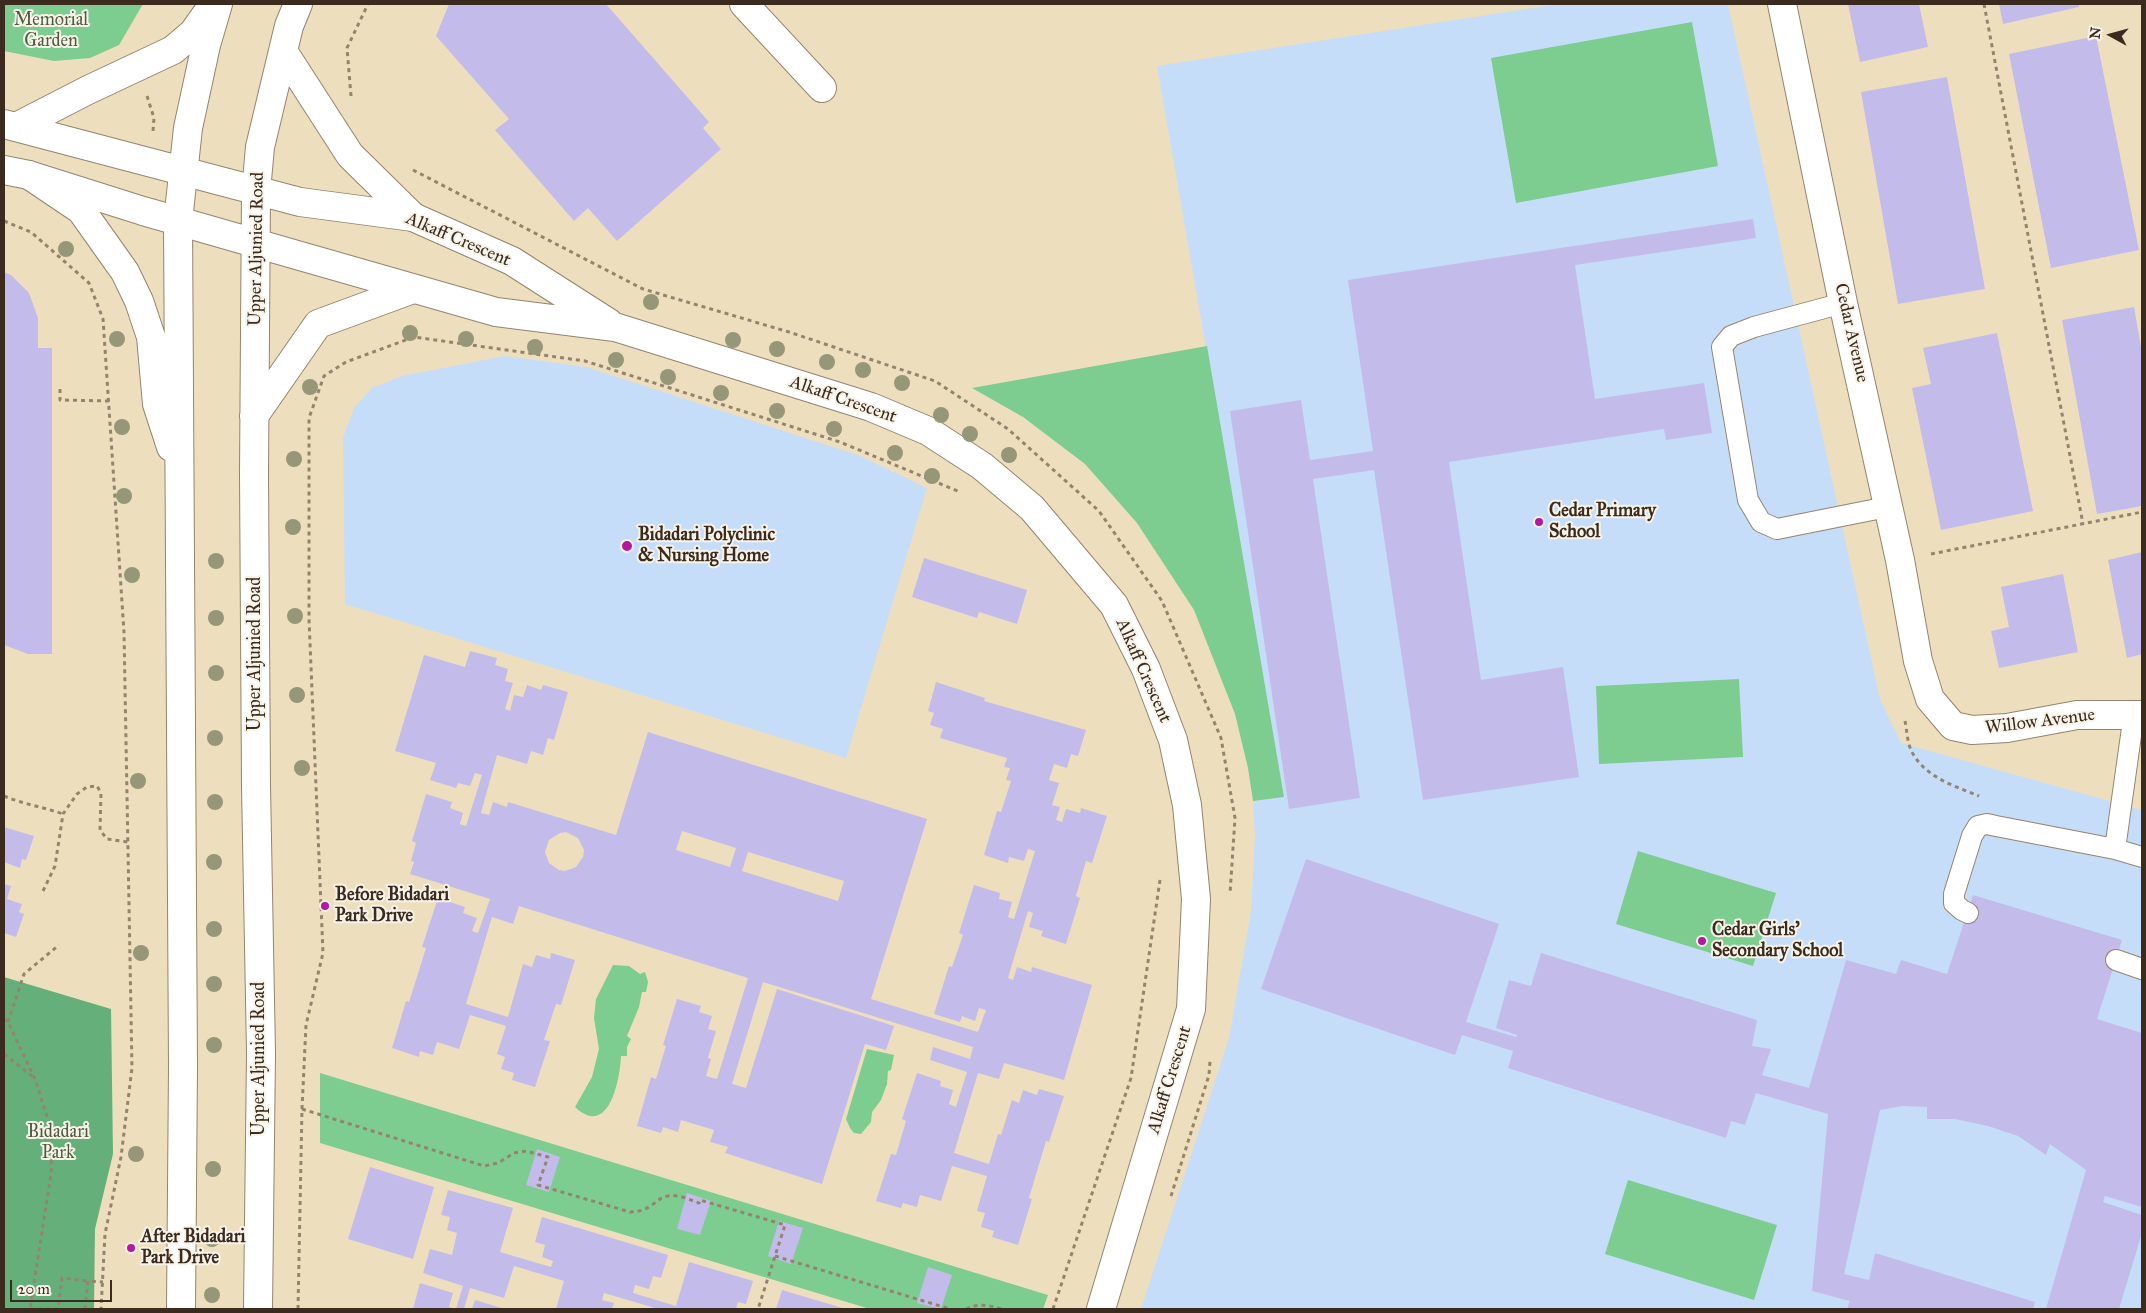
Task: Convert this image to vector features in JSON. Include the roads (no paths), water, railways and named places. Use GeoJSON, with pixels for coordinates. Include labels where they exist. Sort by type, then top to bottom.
{"type":"FeatureCollection","features":[{"type":"Feature","properties":{"kind":"main road"},"geometry":{"type":"LineString","coordinates":[[11,125],[173,50],[193,33],[214,4]]}},
{"type":"Feature","properties":{"kind":"main road"},"geometry":{"type":"LineString","coordinates":[[181,1309],[183,1067],[178,221],[188,128],[206,45],[218,4]]}},
{"type":"Feature","properties":{"kind":"main road","name":"Upper Aljunied Road"},"geometry":{"type":"LineString","coordinates":[[258,1309],[261,1053],[256,785],[254,416],[256,191],[260,148],[289,26],[298,4]]}},
{"type":"Feature","properties":{"kind":"main road"},"geometry":{"type":"LineString","coordinates":[[744,4],[822,88]]}},
{"type":"Feature","properties":{"kind":"main road","name":"Cedar Avenue"},"geometry":{"type":"LineString","coordinates":[[1782,4],[1843,303],[1900,560],[1918,661]]}},
{"type":"Feature","properties":{"kind":"main road"},"geometry":{"type":"LineString","coordinates":[[283,51],[350,154],[413,217]]}},
{"type":"Feature","properties":{"kind":"main road","name":"Alkaff Crescent"},"geometry":{"type":"LineString","coordinates":[[11,125],[300,202],[413,217],[512,261],[615,327]]}},
{"type":"Feature","properties":{"kind":"main road"},"geometry":{"type":"LineString","coordinates":[[16,173],[81,210],[125,272],[151,337],[157,404],[179,472]]}},
{"type":"Feature","properties":{"kind":"main road","name":"Alkaff Crescent"},"geometry":{"type":"LineString","coordinates":[[16,173],[496,312],[615,327],[871,407],[928,431],[982,466],[1032,508],[1114,605],[1146,669],[1173,740],[1187,805],[1196,899],[1191,1009],[1101,1309]]}},
{"type":"Feature","properties":{"kind":"main road"},"geometry":{"type":"LineString","coordinates":[[254,416],[318,324],[413,289]]}},
{"type":"Feature","properties":{"kind":"main road","name":"Willow Avenue"},"geometry":{"type":"LineString","coordinates":[[1918,661],[1930,699],[1953,726],[1972,730],[1989,730],[2077,715],[2138,714]]}},
{"type":"Feature","properties":{"kind":"lane"},"geometry":{"type":"LineString","coordinates":[[1843,303],[1786,320],[1754,327],[1731,336],[1722,347],[1748,500],[1761,522],[1777,529],[1888,507]]}},
{"type":"Feature","properties":{"kind":"lane"},"geometry":{"type":"LineString","coordinates":[[2116,849],[2138,714]]}},
{"type":"Feature","properties":{"kind":"lane"},"geometry":{"type":"LineString","coordinates":[[1968,913],[1954,903],[1954,894],[1972,836],[1978,826],[1987,824],[2116,849],[2142,857]]}},
{"type":"Feature","properties":{"kind":"lane"},"geometry":{"type":"LineString","coordinates":[[2116,960],[2142,968]]}},
{"type":"Feature","properties":{"kind":"place","name":"Cedar Primary School"},"geometry":{"type":"Point","coordinates":[1539,522]}},
{"type":"Feature","properties":{"kind":"place","name":"Bidadari Polyclinic & Nursing Home"},"geometry":{"type":"Point","coordinates":[627,546]}},
{"type":"Feature","properties":{"kind":"place","name":"Before Bidadari Park Drive"},"geometry":{"type":"Point","coordinates":[325,906]}},
{"type":"Feature","properties":{"kind":"place","name":"Cedar Girls' Secondary School"},"geometry":{"type":"Point","coordinates":[1702,941]}},
{"type":"Feature","properties":{"kind":"place","name":"After Bidadari Park Drive"},"geometry":{"type":"Point","coordinates":[131,1248]}},
{"type":"Feature","properties":{"kind":"park label","name":"Memorial Garden"},"geometry":{"type":"Point","coordinates":[51,31]}},
{"type":"Feature","properties":{"kind":"park label","name":"Bidadari Park"},"geometry":{"type":"Point","coordinates":[58,1143]}}]}
